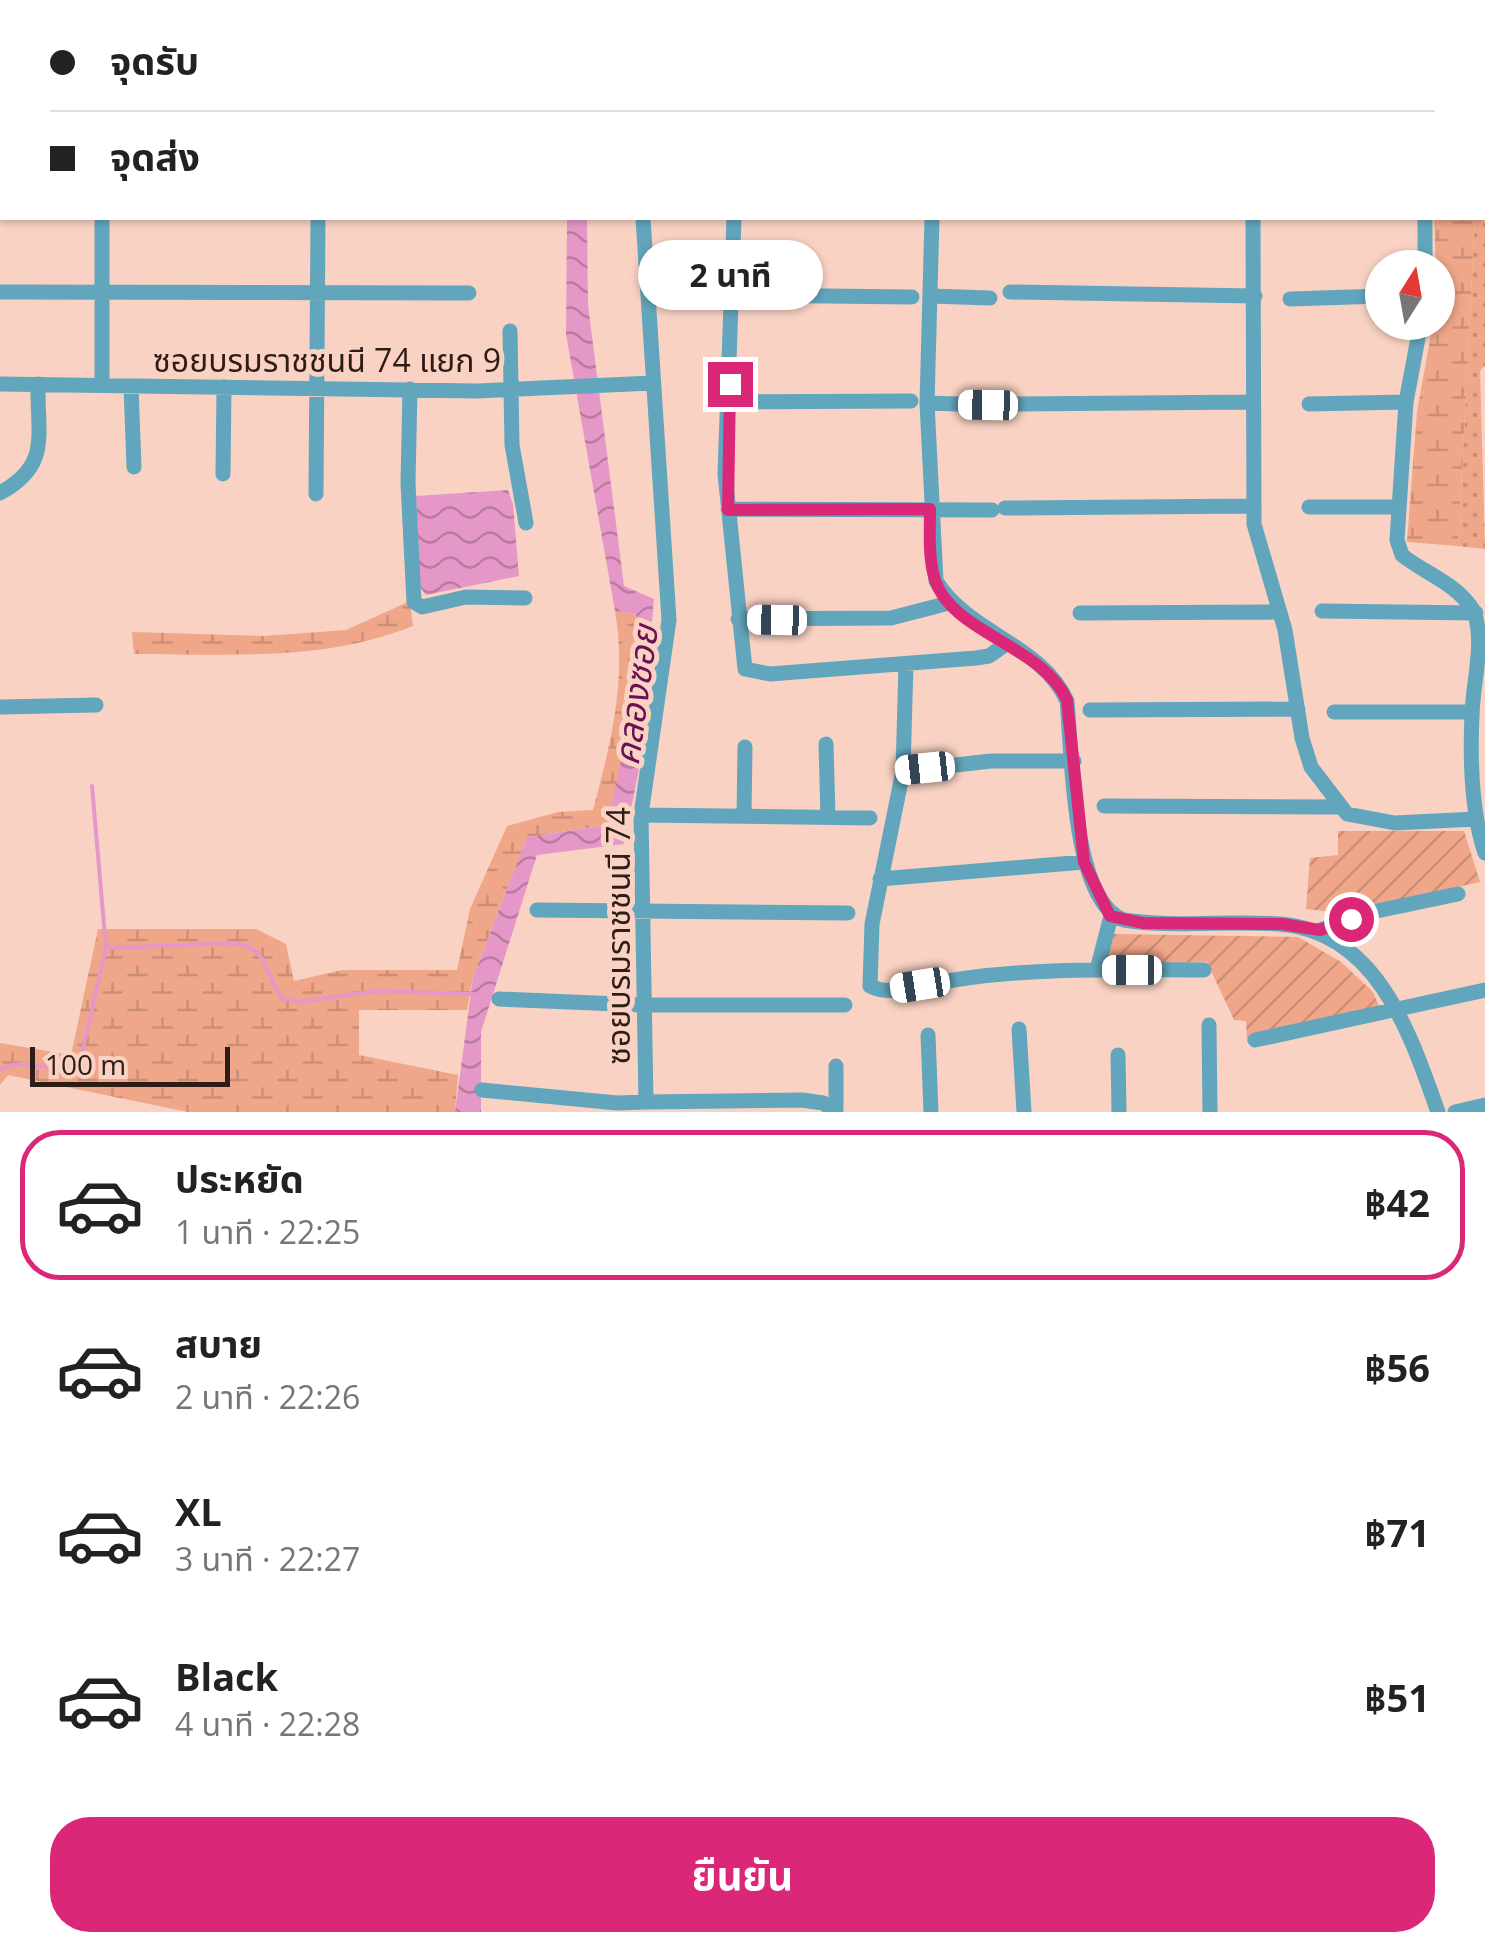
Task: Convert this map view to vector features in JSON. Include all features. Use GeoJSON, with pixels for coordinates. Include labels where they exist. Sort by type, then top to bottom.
{"type":"FeatureCollection","features":[{"type":"Feature","properties":{"kind":"street"},"geometry":{"type":"LineString","coordinates":[[102,220],[102,385]]}},
{"type":"Feature","properties":{"kind":"street"},"geometry":{"type":"LineString","coordinates":[[316,494],[318,220]]}},
{"type":"Feature","properties":{"kind":"street","name":"ซอยบรมราชชนนี 74"},"geometry":{"type":"LineString","coordinates":[[643,220],[669,620],[641,815],[646,1102],[802,1100],[836,1110]]}},
{"type":"Feature","properties":{"kind":"street"},"geometry":{"type":"LineString","coordinates":[[734,220],[728,510],[744,669],[756,675],[906,664],[989,656],[1006,644]]}},
{"type":"Feature","properties":{"kind":"street"},"geometry":{"type":"LineString","coordinates":[[932,220],[930,296],[919,402],[936,582],[949,602],[1038,664],[1059,683],[1067,700],[1084,862],[1110,916],[1096,970]]}},
{"type":"Feature","properties":{"kind":"street"},"geometry":{"type":"LineString","coordinates":[[1253,220],[1252,506],[1258,547],[1280,612],[1311,767],[1340,807]]}},
{"type":"Feature","properties":{"kind":"street"},"geometry":{"type":"LineString","coordinates":[[1424,220],[1424,250]]}},
{"type":"Feature","properties":{"kind":"street"},"geometry":{"type":"LineString","coordinates":[[0,292],[468,292]]}},
{"type":"Feature","properties":{"kind":"street"},"geometry":{"type":"LineString","coordinates":[[1010,292],[1254,296]]}},
{"type":"Feature","properties":{"kind":"street"},"geometry":{"type":"LineString","coordinates":[[731,294],[912,297]]}},
{"type":"Feature","properties":{"kind":"street"},"geometry":{"type":"LineString","coordinates":[[930,296],[990,298]]}},
{"type":"Feature","properties":{"kind":"street"},"geometry":{"type":"LineString","coordinates":[[1290,299],[1365,297]]}},
{"type":"Feature","properties":{"kind":"street"},"geometry":{"type":"LineString","coordinates":[[510,330],[512,445],[526,523]]}},
{"type":"Feature","properties":{"kind":"street"},"geometry":{"type":"LineString","coordinates":[[1418,340],[1406,402],[1396,507],[1402,555],[1443,578],[1476,613],[1484,658],[1472,712],[1476,819],[1485,853]]}},
{"type":"Feature","properties":{"kind":"street","name":"ซอยบรมราชชนนี 74 แยก 9"},"geometry":{"type":"LineString","coordinates":[[0,384],[410,390],[653,383]]}},
{"type":"Feature","properties":{"kind":"street"},"geometry":{"type":"LineString","coordinates":[[0,494],[26,476],[37,458],[38,384]]}},
{"type":"Feature","properties":{"kind":"street"},"geometry":{"type":"LineString","coordinates":[[131,386],[134,467]]}},
{"type":"Feature","properties":{"kind":"street"},"geometry":{"type":"LineString","coordinates":[[223,474],[224,387]]}},
{"type":"Feature","properties":{"kind":"street"},"geometry":{"type":"LineString","coordinates":[[410,390],[408,484],[414,602],[422,606],[466,597],[525,598]]}},
{"type":"Feature","properties":{"kind":"street"},"geometry":{"type":"LineString","coordinates":[[728,402],[1253,402]]}},
{"type":"Feature","properties":{"kind":"street"},"geometry":{"type":"LineString","coordinates":[[1309,404],[1406,402]]}},
{"type":"Feature","properties":{"kind":"street"},"geometry":{"type":"LineString","coordinates":[[728,510],[1252,506]]}},
{"type":"Feature","properties":{"kind":"street"},"geometry":{"type":"LineString","coordinates":[[1309,507],[1396,507]]}},
{"type":"Feature","properties":{"kind":"street"},"geometry":{"type":"LineString","coordinates":[[738,619],[891,618],[949,602]]}},
{"type":"Feature","properties":{"kind":"street"},"geometry":{"type":"LineString","coordinates":[[1080,613],[1280,612]]}},
{"type":"Feature","properties":{"kind":"street"},"geometry":{"type":"LineString","coordinates":[[1322,612],[1476,613]]}},
{"type":"Feature","properties":{"kind":"street"},"geometry":{"type":"LineString","coordinates":[[906,664],[904,770],[880,879],[868,972],[870,986],[878,990],[979,976],[1096,970],[1204,970]]}},
{"type":"Feature","properties":{"kind":"street"},"geometry":{"type":"LineString","coordinates":[[0,707],[96,705]]}},
{"type":"Feature","properties":{"kind":"street"},"geometry":{"type":"LineString","coordinates":[[1090,710],[1298,710]]}},
{"type":"Feature","properties":{"kind":"street"},"geometry":{"type":"LineString","coordinates":[[1334,712],[1472,712]]}},
{"type":"Feature","properties":{"kind":"street"},"geometry":{"type":"LineString","coordinates":[[826,744],[828,817]]}},
{"type":"Feature","properties":{"kind":"street"},"geometry":{"type":"LineString","coordinates":[[744,816],[746,746]]}},
{"type":"Feature","properties":{"kind":"street"},"geometry":{"type":"LineString","coordinates":[[904,770],[991,761],[1074,761]]}},
{"type":"Feature","properties":{"kind":"street"},"geometry":{"type":"LineString","coordinates":[[1104,806],[1340,807],[1370,820],[1395,823],[1476,819]]}},
{"type":"Feature","properties":{"kind":"street"},"geometry":{"type":"LineString","coordinates":[[641,815],[870,818]]}},
{"type":"Feature","properties":{"kind":"street"},"geometry":{"type":"LineString","coordinates":[[880,879],[1084,862]]}},
{"type":"Feature","properties":{"kind":"street"},"geometry":{"type":"LineString","coordinates":[[1110,916],[1143,923],[1282,924],[1320,930],[1372,912],[1458,894]]}},
{"type":"Feature","properties":{"kind":"street"},"geometry":{"type":"LineString","coordinates":[[537,910],[640,914],[848,913]]}},
{"type":"Feature","properties":{"kind":"street"},"geometry":{"type":"LineString","coordinates":[[1320,930],[1373,974],[1398,1008],[1438,1112]]}},
{"type":"Feature","properties":{"kind":"street"},"geometry":{"type":"LineString","coordinates":[[1255,1040],[1485,990]]}},
{"type":"Feature","properties":{"kind":"street"},"geometry":{"type":"LineString","coordinates":[[499,999],[642,1005],[846,1005]]}},
{"type":"Feature","properties":{"kind":"street"},"geometry":{"type":"LineString","coordinates":[[1209,1025],[1210,1112]]}},
{"type":"Feature","properties":{"kind":"street"},"geometry":{"type":"LineString","coordinates":[[1018,1029],[1024,1112]]}},
{"type":"Feature","properties":{"kind":"street"},"geometry":{"type":"LineString","coordinates":[[928,1034],[930,1112]]}},
{"type":"Feature","properties":{"kind":"street"},"geometry":{"type":"LineString","coordinates":[[1118,1055],[1119,1112]]}},
{"type":"Feature","properties":{"kind":"street"},"geometry":{"type":"LineString","coordinates":[[836,1066],[836,1110]]}},
{"type":"Feature","properties":{"kind":"street"},"geometry":{"type":"LineString","coordinates":[[482,1090],[617,1104],[646,1102]]}},
{"type":"Feature","properties":{"kind":"street"},"geometry":{"type":"LineString","coordinates":[[1456,1112],[1485,1105]]}},
{"type":"Feature","properties":{"kind":"green space"},"geometry":{"type":"Polygon","coordinates":[[[1434,220],[1475,220],[1458,546],[1407,542],[1417,412],[1430,340],[1455,340],[1455,250],[1435,250],[1434,220]]]}},
{"type":"Feature","properties":{"kind":"green space"},"geometry":{"type":"Polygon","coordinates":[[[1475,220],[1485,220],[1485,365],[1480,371],[1485,549],[1458,546],[1475,220]]]}},
{"type":"Feature","properties":{"kind":"green space"},"geometry":{"type":"Polygon","coordinates":[[[410,601],[413,626],[345,646],[275,654],[134,654],[132,632],[264,636],[346,630],[410,601]]]}},
{"type":"Feature","properties":{"kind":"green space"},"geometry":{"type":"Polygon","coordinates":[[[615,611],[636,614],[639,664],[632,720],[607,825],[527,837],[473,977],[467,1010],[359,1010],[359,1055],[458,1075],[455,1112],[188,1112],[8,1075],[0,1085],[0,1043],[71,1055],[98,929],[256,929],[286,944],[294,981],[342,970],[457,970],[470,909],[507,826],[558,812],[593,810],[618,687],[615,611]]]}},
{"type":"Feature","properties":{"kind":"green space"},"geometry":{"type":"Polygon","coordinates":[[[1338,831],[1464,831],[1480,882],[1340,913],[1306,909],[1310,858],[1338,855],[1338,831]]]}},
{"type":"Feature","properties":{"kind":"green space"},"geometry":{"type":"Polygon","coordinates":[[[1112,934],[1298,937],[1341,962],[1373,992],[1379,1006],[1247,1042],[1246,1021],[1234,1020],[1207,962],[1111,965],[1107,955],[1112,934]]]}},
{"type":"Feature","properties":{"kind":"water","name":"คลองซอย"},"geometry":{"type":"Polygon","coordinates":[[[567,220],[587,220],[588,305],[624,586],[654,599],[639,769],[624,844],[537,855],[481,1032],[481,1112],[455,1112],[473,977],[527,837],[607,825],[634,702],[639,627],[636,614],[615,611],[566,334],[567,220]]]}},
{"type":"Feature","properties":{"kind":"water"},"geometry":{"type":"Polygon","coordinates":[[[508,490],[513,504],[519,576],[426,595],[420,587],[416,496],[508,490]]]}},
{"type":"Feature","properties":{"kind":"waterway"},"geometry":{"type":"LineString","coordinates":[[0,1070],[20,1064],[56,1067],[80,1061],[106,948],[92,786]]}},
{"type":"Feature","properties":{"kind":"waterway"},"geometry":{"type":"LineString","coordinates":[[106,948],[235,943],[247,946],[261,957],[282,998],[299,1002],[376,991],[473,994]]}},
{"type":"Feature","properties":{"kind":"route"},"geometry":{"type":"LineString","coordinates":[[730,384],[726,438],[728,510],[930,509],[936,582],[949,602],[1059,683],[1067,700],[1084,862],[1110,916],[1143,923],[1282,924],[1320,930],[1351,919]]}}]}
